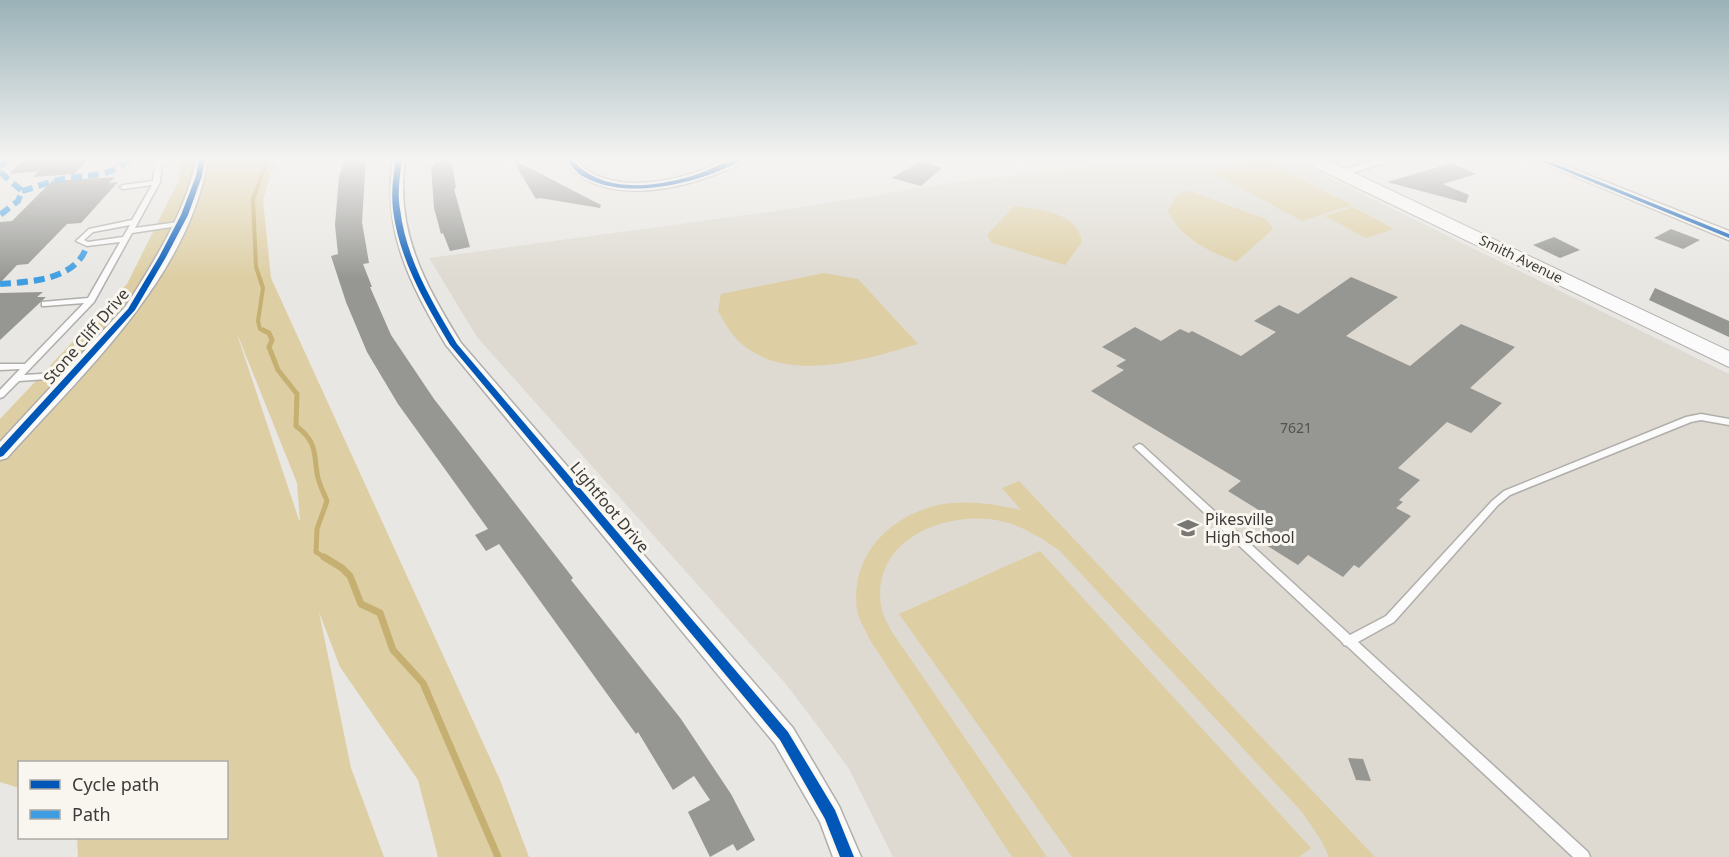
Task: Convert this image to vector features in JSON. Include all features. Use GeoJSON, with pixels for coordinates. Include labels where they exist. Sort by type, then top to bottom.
{"type":"FeatureCollection","features":[{"type":"Feature","properties":{"kind":"main road","name":"Smith Avenue"},"geometry":{"type":"LineString","coordinates":[[1398,199],[1729,360]]}},
{"type":"Feature","properties":{"kind":"street","name":"Stone Cliff Drive"},"geometry":{"type":"LineString","coordinates":[[0,454],[131,310],[148,284],[189,199]]}},
{"type":"Feature","properties":{"kind":"street","name":"Lightfoot Drive"},"geometry":{"type":"LineString","coordinates":[[397,199],[408,256],[434,312],[454,345],[784,736],[830,815],[847,857]]}},
{"type":"Feature","properties":{"kind":"street"},"geometry":{"type":"LineString","coordinates":[[1638,199],[1729,236]]}},
{"type":"Feature","properties":{"kind":"lane"},"geometry":{"type":"LineString","coordinates":[[1,394],[91,300],[147,199]]}},
{"type":"Feature","properties":{"kind":"lane"},"geometry":{"type":"LineString","coordinates":[[126,239],[87,244],[79,241],[91,230],[135,222]]}},
{"type":"Feature","properties":{"kind":"lane"},"geometry":{"type":"LineString","coordinates":[[131,231],[178,224]]}},
{"type":"Feature","properties":{"kind":"lane"},"geometry":{"type":"LineString","coordinates":[[45,304],[91,300]]}},
{"type":"Feature","properties":{"kind":"lane"},"geometry":{"type":"LineString","coordinates":[[0,367],[29,366]]}},
{"type":"Feature","properties":{"kind":"lane"},"geometry":{"type":"LineString","coordinates":[[17,378],[73,375]]}},
{"type":"Feature","properties":{"kind":"lane"},"geometry":{"type":"LineString","coordinates":[[1348,642],[1390,619],[1495,503],[1507,494],[1689,419],[1701,417],[1729,422]]}},
{"type":"Feature","properties":{"kind":"lane"},"geometry":{"type":"LineString","coordinates":[[1139,447],[1583,857]]}},
{"type":"Feature","properties":{"kind":"shaded area"},"geometry":{"type":"Polygon","coordinates":[[[170,199],[263,199],[271,278],[500,780],[529,857],[438,857],[418,780],[340,667],[319,612],[351,768],[384,857],[78,857],[77,839],[228,839],[228,761],[18,761],[18,788],[0,782],[0,419],[127,284],[170,199]],[[236,331],[299,520],[297,483],[236,331]]]}},
{"type":"Feature","properties":{"kind":"shaded area","name":"Pikesville High School"},"geometry":{"type":"Polygon","coordinates":[[[853,199],[1372,199],[1729,374],[1729,857],[893,857],[849,769],[785,683],[477,337],[429,258],[853,199]]]}},
{"type":"Feature","properties":{"kind":"shaded area"},"geometry":{"type":"Polygon","coordinates":[[[1174,199],[1211,199],[1266,219],[1273,229],[1236,262],[1188,237],[1168,211],[1174,199]]]}},
{"type":"Feature","properties":{"kind":"shaded area"},"geometry":{"type":"Polygon","coordinates":[[[1261,199],[1340,199],[1352,205],[1302,221],[1261,199]]]}},
{"type":"Feature","properties":{"kind":"shaded area"},"geometry":{"type":"Polygon","coordinates":[[[1014,206],[1056,214],[1073,224],[1082,242],[1065,265],[992,243],[987,235],[1014,206]]]}},
{"type":"Feature","properties":{"kind":"shaded area"},"geometry":{"type":"Polygon","coordinates":[[[1353,207],[1394,229],[1366,238],[1325,216],[1353,207]]]}},
{"type":"Feature","properties":{"kind":"shaded area"},"geometry":{"type":"Polygon","coordinates":[[[824,273],[858,279],[918,344],[875,356],[829,365],[806,366],[783,363],[762,357],[743,345],[718,311],[721,294],[824,273]]]}},
{"type":"Feature","properties":{"kind":"shaded area"},"geometry":{"type":"Polygon","coordinates":[[[1019,481],[1375,857],[1329,857],[1321,840],[1302,812],[1060,551],[1035,535],[1008,523],[989,519],[948,522],[911,537],[897,550],[886,566],[881,584],[881,606],[892,632],[1047,857],[1012,857],[870,640],[858,614],[856,591],[859,574],[875,543],[901,520],[934,506],[956,503],[989,504],[1021,510],[1002,488],[1019,481]]]}},
{"type":"Feature","properties":{"kind":"shaded area"},"geometry":{"type":"Polygon","coordinates":[[[1040,551],[1311,848],[1299,857],[1072,857],[899,614],[1040,551]]]}},
{"type":"Feature","properties":{"kind":"building"},"geometry":{"type":"Polygon","coordinates":[[[34,199],[103,199],[81,223],[67,224],[28,264],[17,265],[0,283],[0,222],[12,221],[34,199]]]}},
{"type":"Feature","properties":{"kind":"building"},"geometry":{"type":"Polygon","coordinates":[[[337,199],[363,199],[362,222],[369,263],[363,264],[372,287],[370,287],[391,335],[434,399],[573,578],[571,580],[681,719],[731,794],[755,840],[737,851],[733,844],[710,857],[688,812],[710,800],[694,776],[673,790],[638,732],[636,734],[499,544],[486,551],[475,535],[488,529],[398,404],[367,352],[346,302],[331,256],[338,254],[335,225],[337,199]]]}},
{"type":"Feature","properties":{"kind":"building"},"geometry":{"type":"Polygon","coordinates":[[[433,199],[457,199],[470,247],[450,251],[443,233],[441,234],[433,199]]]}},
{"type":"Feature","properties":{"kind":"building"},"geometry":{"type":"Polygon","coordinates":[[[546,199],[589,199],[601,205],[600,208],[546,199]]]}},
{"type":"Feature","properties":{"kind":"building"},"geometry":{"type":"Polygon","coordinates":[[[1451,199],[1468,199],[1466,203],[1451,199]]]}},
{"type":"Feature","properties":{"kind":"building"},"geometry":{"type":"Polygon","coordinates":[[[1671,229],[1700,240],[1683,249],[1654,238],[1671,229]]]}},
{"type":"Feature","properties":{"kind":"building"},"geometry":{"type":"Polygon","coordinates":[[[1554,237],[1580,250],[1560,258],[1533,245],[1554,237]]]}},
{"type":"Feature","properties":{"kind":"building"},"geometry":{"type":"Polygon","coordinates":[[[1351,277],[1398,297],[1346,336],[1410,366],[1461,324],[1515,347],[1470,388],[1502,403],[1471,433],[1447,422],[1398,468],[1420,480],[1399,500],[1403,502],[1396,508],[1411,516],[1359,568],[1354,565],[1343,577],[1308,555],[1298,565],[1253,537],[1273,519],[1228,491],[1241,481],[1091,391],[1124,370],[1116,366],[1126,360],[1102,347],[1135,327],[1161,341],[1180,329],[1189,333],[1192,331],[1241,356],[1276,332],[1254,321],[1279,305],[1298,314],[1351,277]]]}},
{"type":"Feature","properties":{"kind":"building"},"geometry":{"type":"Polygon","coordinates":[[[1655,288],[1729,321],[1729,337],[1649,300],[1655,288]]]}},
{"type":"Feature","properties":{"kind":"building"},"geometry":{"type":"Polygon","coordinates":[[[43,292],[37,297],[46,297],[0,340],[0,293],[43,292]]]}},
{"type":"Feature","properties":{"kind":"building"},"geometry":{"type":"Polygon","coordinates":[[[1348,758],[1363,759],[1371,781],[1356,780],[1348,758]]]}},
{"type":"Feature","properties":{"kind":"waterway"},"geometry":{"type":"LineString","coordinates":[[253,199],[256,267],[263,288],[258,321],[260,329],[266,332]]}},
{"type":"Feature","properties":{"kind":"waterway"},"geometry":{"type":"LineString","coordinates":[[263,330],[269,333],[272,340],[269,347],[278,370],[297,394],[296,426],[308,438],[314,450],[318,478],[327,501],[317,529],[316,552],[327,559]]}},
{"type":"Feature","properties":{"kind":"waterway"},"geometry":{"type":"LineString","coordinates":[[324,557],[350,576],[361,604],[380,613],[393,650],[423,683],[498,857]]}},
{"type":"Feature","properties":{"kind":"marked path"},"geometry":{"type":"LineString","coordinates":[[0,215],[19,199]]}},
{"type":"Feature","properties":{"kind":"marked path"},"geometry":{"type":"LineString","coordinates":[[0,284],[36,280],[64,272],[83,258],[86,248]]}},
{"type":"Feature","properties":{"kind":"cycle path"},"geometry":{"type":"LineString","coordinates":[[0,454],[131,310],[163,257],[191,199]]}},
{"type":"Feature","properties":{"kind":"cycle path"},"geometry":{"type":"LineString","coordinates":[[396,199],[400,232],[417,279],[454,345],[784,736],[830,815],[847,857]]}},
{"type":"Feature","properties":{"kind":"cycle path"},"geometry":{"type":"LineString","coordinates":[[1638,199],[1729,236]]}},
{"type":"Feature","properties":{"kind":"place","name":"Pikesville High School"},"geometry":{"type":"Point","coordinates":[1188,528]}}]}
